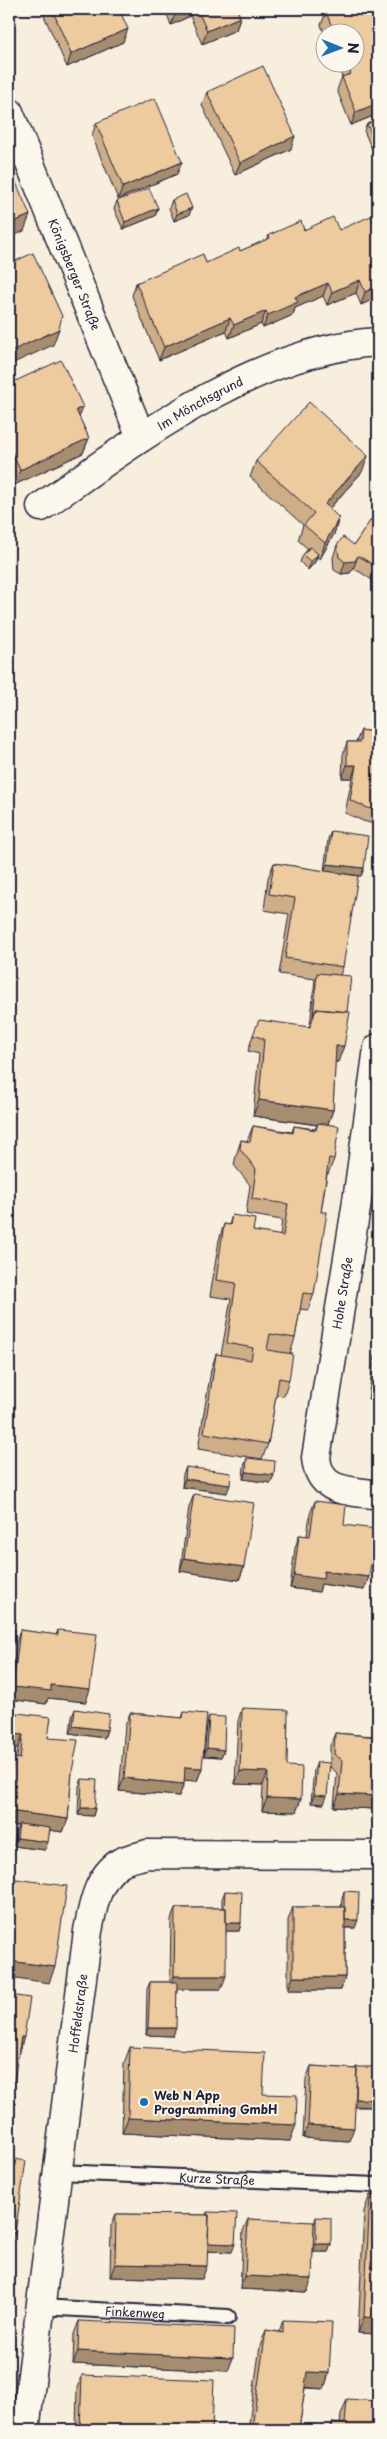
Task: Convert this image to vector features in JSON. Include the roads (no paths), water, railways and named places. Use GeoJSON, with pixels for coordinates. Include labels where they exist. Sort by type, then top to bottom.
{"type":"FeatureCollection","features":[{"type":"Feature","properties":{"kind":"street","name":"Königsberger Straße"},"geometry":{"type":"LineString","coordinates":[[9,112],[141,437]]}},
{"type":"Feature","properties":{"kind":"street","name":"Im Mönchsgrund"},"geometry":{"type":"LineString","coordinates":[[41,507],[141,437],[244,380],[289,361],[347,344],[378,342]]}},
{"type":"Feature","properties":{"kind":"street","name":"Hohe Straße"},"geometry":{"type":"LineString","coordinates":[[378,1048],[367,1210],[316,1458],[318,1471],[324,1481],[333,1487],[378,1495]]}},
{"type":"Feature","properties":{"kind":"street","name":"Hoffeldstraße"},"geometry":{"type":"LineString","coordinates":[[24,2430],[88,1931],[95,1896],[106,1875],[121,1861],[147,1854],[378,1855]]}},
{"type":"Feature","properties":{"kind":"street"},"geometry":{"type":"LineString","coordinates":[[9,2423],[24,2430]]}},
{"type":"Feature","properties":{"kind":"lane","name":"Kurze Straße"},"geometry":{"type":"LineString","coordinates":[[57,2172],[377,2184]]}},
{"type":"Feature","properties":{"kind":"lane","name":"Finkenweg"},"geometry":{"type":"LineString","coordinates":[[40,2307],[228,2317]]}},
{"type":"Feature","properties":{"kind":"place","name":"Web N App Programming GmbH"},"geometry":{"type":"Point","coordinates":[144,2102]}}]}
